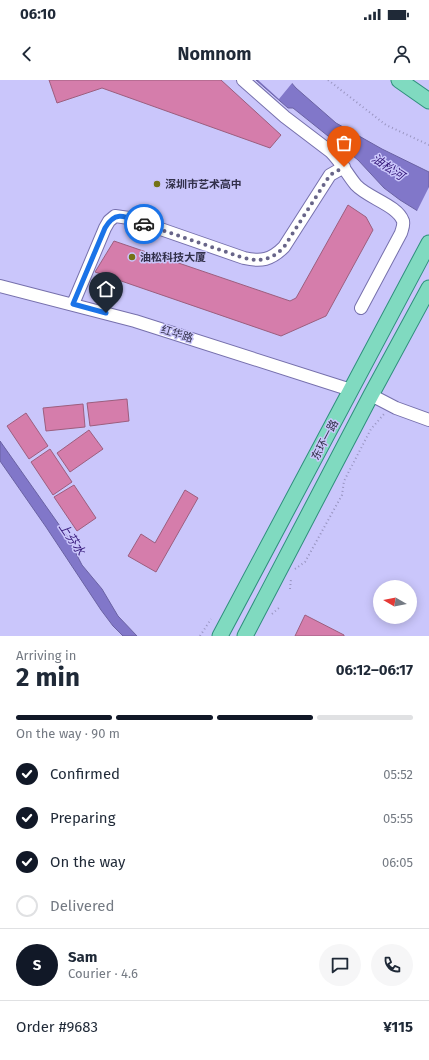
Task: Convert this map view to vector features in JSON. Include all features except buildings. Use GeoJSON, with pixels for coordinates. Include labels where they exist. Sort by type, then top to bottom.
{"type":"FeatureCollection","features":[{"type":"Feature","properties":{"kind":"main road"},"geometry":{"type":"LineString","coordinates":[[399,80],[428,101]]}},
{"type":"Feature","properties":{"kind":"main road","name":"东环一路"},"geometry":{"type":"LineString","coordinates":[[220,636],[429,243]]}},
{"type":"Feature","properties":{"kind":"main road","name":"东环一路"},"geometry":{"type":"LineString","coordinates":[[245,636],[371,395],[429,288]]}},
{"type":"Feature","properties":{"kind":"street"},"geometry":{"type":"LineString","coordinates":[[243,80],[285,117],[332,152],[356,185],[396,212],[402,221],[403,227],[362,308]]}},
{"type":"Feature","properties":{"kind":"street"},"geometry":{"type":"LineString","coordinates":[[73,304],[105,228],[109,221],[115,216],[129,218],[244,258],[255,260],[266,259],[277,255],[284,247],[330,175],[344,167]]}},
{"type":"Feature","properties":{"kind":"street","name":"红华路"},"geometry":{"type":"LineString","coordinates":[[0,286],[73,304],[180,334],[351,390]]}},
{"type":"Feature","properties":{"kind":"street"},"geometry":{"type":"LineString","coordinates":[[371,395],[396,408],[429,420]]}},
{"type":"Feature","properties":{"kind":"path"},"geometry":{"type":"LineString","coordinates":[[328,80],[386,125],[429,145]]}},
{"type":"Feature","properties":{"kind":"path"},"geometry":{"type":"LineString","coordinates":[[290,589],[290,579],[295,570],[305,562],[342,495],[344,481],[370,429],[385,414]]}},
{"type":"Feature","properties":{"kind":"path"},"geometry":{"type":"LineString","coordinates":[[200,636],[211,619]]}},
{"type":"Feature","properties":{"kind":"water","name":"油松河"},"geometry":{"type":"Polygon","coordinates":[[[256,80],[289,80],[336,123],[382,149],[429,172],[429,218],[384,188],[358,160],[293,108],[288,108],[256,80]]]}},
{"type":"Feature","properties":{"kind":"water"},"geometry":{"type":"Polygon","coordinates":[[[0,441],[67,536],[82,565],[102,589],[118,616],[137,636],[123,636],[101,610],[0,461],[0,441]]]}},
{"type":"Feature","properties":{"kind":"pier"},"geometry":{"type":"Polygon","coordinates":[[[258,80],[291,80],[293,82],[279,99],[258,80]]]}},
{"type":"Feature","properties":{"kind":"pier"},"geometry":{"type":"Polygon","coordinates":[[[429,187],[429,220],[416,213],[429,187]]]}},
{"type":"Feature","properties":{"kind":"way so far"},"geometry":{"type":"LineString","coordinates":[[144,224],[244,258],[255,260],[266,259],[277,255],[284,247],[330,175],[344,167]]}},
{"type":"Feature","properties":{"kind":"place","name":"深圳市艺术高中"},"geometry":{"type":"Point","coordinates":[157,184]}},
{"type":"Feature","properties":{"kind":"place","name":"油松科技大厦"},"geometry":{"type":"Point","coordinates":[132,257]}},
{"type":"Feature","properties":{"kind":"route"},"geometry":{"type":"LineString","coordinates":[[106,313],[73,304],[105,228],[109,221],[115,216],[122,216],[144,224]]}},
{"type":"Feature","properties":{"kind":"water label","name":"上芬水"},"geometry":{"type":"Point","coordinates":[72,539]}}]}
